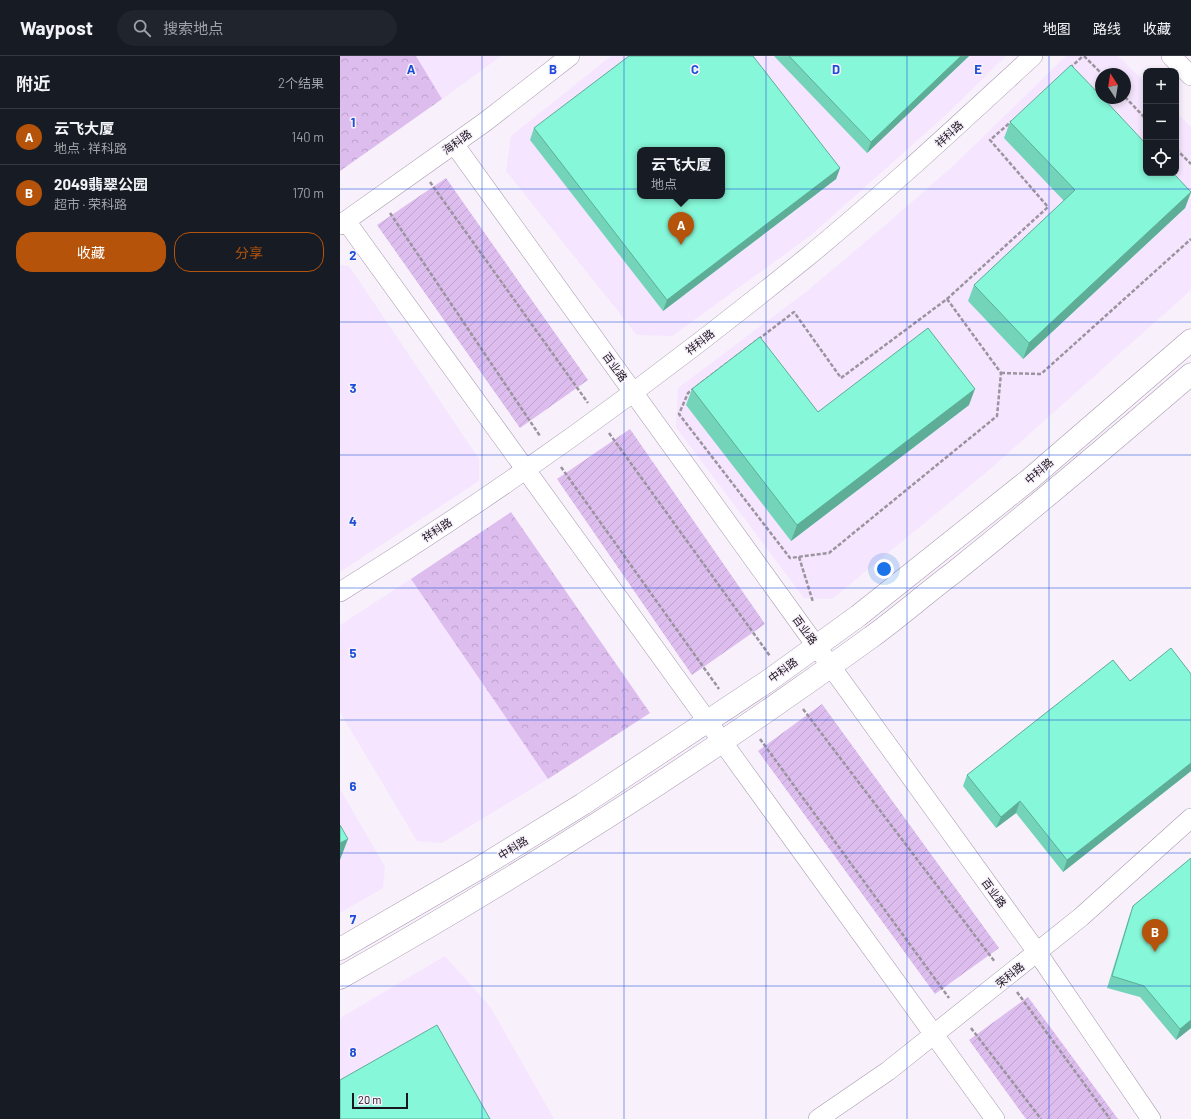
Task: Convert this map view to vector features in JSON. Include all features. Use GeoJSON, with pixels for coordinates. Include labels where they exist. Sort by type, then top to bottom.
{"type":"FeatureCollection","features":[{"type":"Feature","properties":{"kind":"street","name":"海科路"},"geometry":{"type":"LineString","coordinates":[[343,223],[421,169],[570,56]]}},
{"type":"Feature","properties":{"kind":"street","name":"祥科路"},"geometry":{"type":"LineString","coordinates":[[340,592],[468,510],[526,470],[684,355],[807,257],[936,145],[1033,56]]}},
{"type":"Feature","properties":{"kind":"street"},"geometry":{"type":"LineString","coordinates":[[1171,56],[1191,76]]}},
{"type":"Feature","properties":{"kind":"street","name":"百业路"},"geometry":{"type":"LineString","coordinates":[[454,144],[1037,952],[1151,1119]]}},
{"type":"Feature","properties":{"kind":"street"},"geometry":{"type":"LineString","coordinates":[[343,223],[526,470],[995,1119]]}},
{"type":"Feature","properties":{"kind":"street","name":"中科路"},"geometry":{"type":"LineString","coordinates":[[340,949],[489,862],[583,804],[708,722],[858,616],[1030,479],[1191,340]]}},
{"type":"Feature","properties":{"kind":"street"},"geometry":{"type":"LineString","coordinates":[[340,978],[462,908],[556,850],[722,742],[792,694],[873,636],[1046,498],[1191,374]]}},
{"type":"Feature","properties":{"kind":"street","name":"荣科路"},"geometry":{"type":"LineString","coordinates":[[818,1119],[888,1070],[934,1035],[1081,917],[1191,818]]}},
{"type":"Feature","properties":{"kind":"path"},"geometry":{"type":"LineString","coordinates":[[1066,72],[1084,56],[1096,68]]}},
{"type":"Feature","properties":{"kind":"path"},"geometry":{"type":"LineString","coordinates":[[1131,104],[1143,116]]}},
{"type":"Feature","properties":{"kind":"path"},"geometry":{"type":"LineString","coordinates":[[947,299],[1001,373],[997,416],[830,553],[790,558],[680,414],[688,393],[794,312],[841,378],[947,299],[1048,208],[990,140],[1014,119]]}},
{"type":"Feature","properties":{"kind":"path"},"geometry":{"type":"LineString","coordinates":[[1179,152],[1191,164]]}},
{"type":"Feature","properties":{"kind":"path"},"geometry":{"type":"LineString","coordinates":[[421,169],[598,418],[781,671]]}},
{"type":"Feature","properties":{"kind":"path"},"geometry":{"type":"LineString","coordinates":[[380,198],[551,452],[731,706]]}},
{"type":"Feature","properties":{"kind":"path"},"geometry":{"type":"LineString","coordinates":[[1001,373],[1041,374],[1191,239]]}},
{"type":"Feature","properties":{"kind":"path"},"geometry":{"type":"LineString","coordinates":[[799,557],[813,602]]}},
{"type":"Feature","properties":{"kind":"path"},"geometry":{"type":"LineString","coordinates":[[792,694],[1006,977],[1110,1119]]}},
{"type":"Feature","properties":{"kind":"path"},"geometry":{"type":"LineString","coordinates":[[749,724],[960,1013],[1041,1119]]}},
{"type":"Feature","properties":{"kind":"shaded area"},"geometry":{"type":"Polygon","coordinates":[[[416,56],[501,56],[442,99],[416,56]]]}},
{"type":"Feature","properties":{"kind":"shaded area"},"geometry":{"type":"Polygon","coordinates":[[[611,56],[1006,56],[948,113],[810,236],[672,336],[637,335],[506,171],[511,136],[611,56]]]}},
{"type":"Feature","properties":{"kind":"shaded area"},"geometry":{"type":"Polygon","coordinates":[[[1066,56],[1118,56],[1130,68],[1095,68],[1095,104],[1131,104],[1131,69],[1143,80],[1143,176],[1179,176],[1179,115],[1191,127],[1191,290],[988,471],[832,599],[804,598],[676,427],[678,388],[807,291],[954,165],[1066,56]]]}},
{"type":"Feature","properties":{"kind":"shaded area"},"geometry":{"type":"Polygon","coordinates":[[[340,265],[349,266],[479,459],[479,481],[340,572],[340,265]]]}},
{"type":"Feature","properties":{"kind":"shaded area"},"geometry":{"type":"Polygon","coordinates":[[[411,579],[548,779],[442,843],[417,841],[340,712],[340,625],[411,579]]]}},
{"type":"Feature","properties":{"kind":"shaded area"},"geometry":{"type":"Polygon","coordinates":[[[340,789],[385,867],[383,888],[340,913],[340,789]]]}},
{"type":"Feature","properties":{"kind":"shaded area"},"geometry":{"type":"Polygon","coordinates":[[[445,956],[491,1008],[554,1119],[340,1119],[340,1018],[445,956]]]}},
{"type":"Feature","properties":{"kind":"green space"},"geometry":{"type":"Polygon","coordinates":[[[340,56],[416,56],[442,99],[340,171],[340,56]]]}},
{"type":"Feature","properties":{"kind":"green space"},"geometry":{"type":"Polygon","coordinates":[[[446,178],[588,380],[520,428],[377,225],[446,178]]]}},
{"type":"Feature","properties":{"kind":"green space"},"geometry":{"type":"Polygon","coordinates":[[[630,429],[765,624],[692,675],[557,479],[630,429]]]}},
{"type":"Feature","properties":{"kind":"green space"},"geometry":{"type":"Polygon","coordinates":[[[511,512],[650,713],[548,779],[411,579],[511,512]]]}},
{"type":"Feature","properties":{"kind":"green space"},"geometry":{"type":"Polygon","coordinates":[[[822,704],[999,948],[935,994],[758,751],[822,704]]]}},
{"type":"Feature","properties":{"kind":"green space"},"geometry":{"type":"Polygon","coordinates":[[[1028,997],[1118,1119],[1026,1119],[969,1040],[1028,997]]]}},
{"type":"Feature","properties":{"kind":"building"},"geometry":{"type":"Polygon","coordinates":[[[629,56],[753,56],[840,168],[667,300],[534,128],[629,56]]]}},
{"type":"Feature","properties":{"kind":"building"},"geometry":{"type":"Polygon","coordinates":[[[789,56],[961,56],[871,142],[789,56]]]}},
{"type":"Feature","properties":{"kind":"building"},"geometry":{"type":"Polygon","coordinates":[[[1071,65],[1095,90],[1095,104],[1109,104],[1143,141],[1143,176],[1176,176],[1191,192],[1029,343],[974,285],[1075,190],[1010,122],[1071,65]]]}},
{"type":"Feature","properties":{"kind":"building"},"geometry":{"type":"Polygon","coordinates":[[[928,328],[975,389],[797,525],[692,389],[760,337],[818,412],[928,328]]]}},
{"type":"Feature","properties":{"kind":"building"},"geometry":{"type":"Polygon","coordinates":[[[1171,648],[1191,674],[1191,763],[1067,860],[1020,801],[1001,817],[967,775],[1113,660],[1130,681],[1171,648]]]}},
{"type":"Feature","properties":{"kind":"building"},"geometry":{"type":"Polygon","coordinates":[[[340,825],[348,839],[340,843],[340,825]]]}},
{"type":"Feature","properties":{"kind":"building"},"geometry":{"type":"Polygon","coordinates":[[[1191,858],[1191,1020],[1180,1029],[1144,986],[1112,976],[1133,906],[1191,858]]]}},
{"type":"Feature","properties":{"kind":"building"},"geometry":{"type":"Polygon","coordinates":[[[437,1025],[490,1119],[340,1119],[340,1080],[437,1025]]]}},
{"type":"Feature","properties":{"kind":"place","name":"云飞大厦"},"geometry":{"type":"Point","coordinates":[681,245]}},
{"type":"Feature","properties":{"kind":"place","name":"2049翡翠公园"},"geometry":{"type":"Point","coordinates":[1155,952]}}]}
